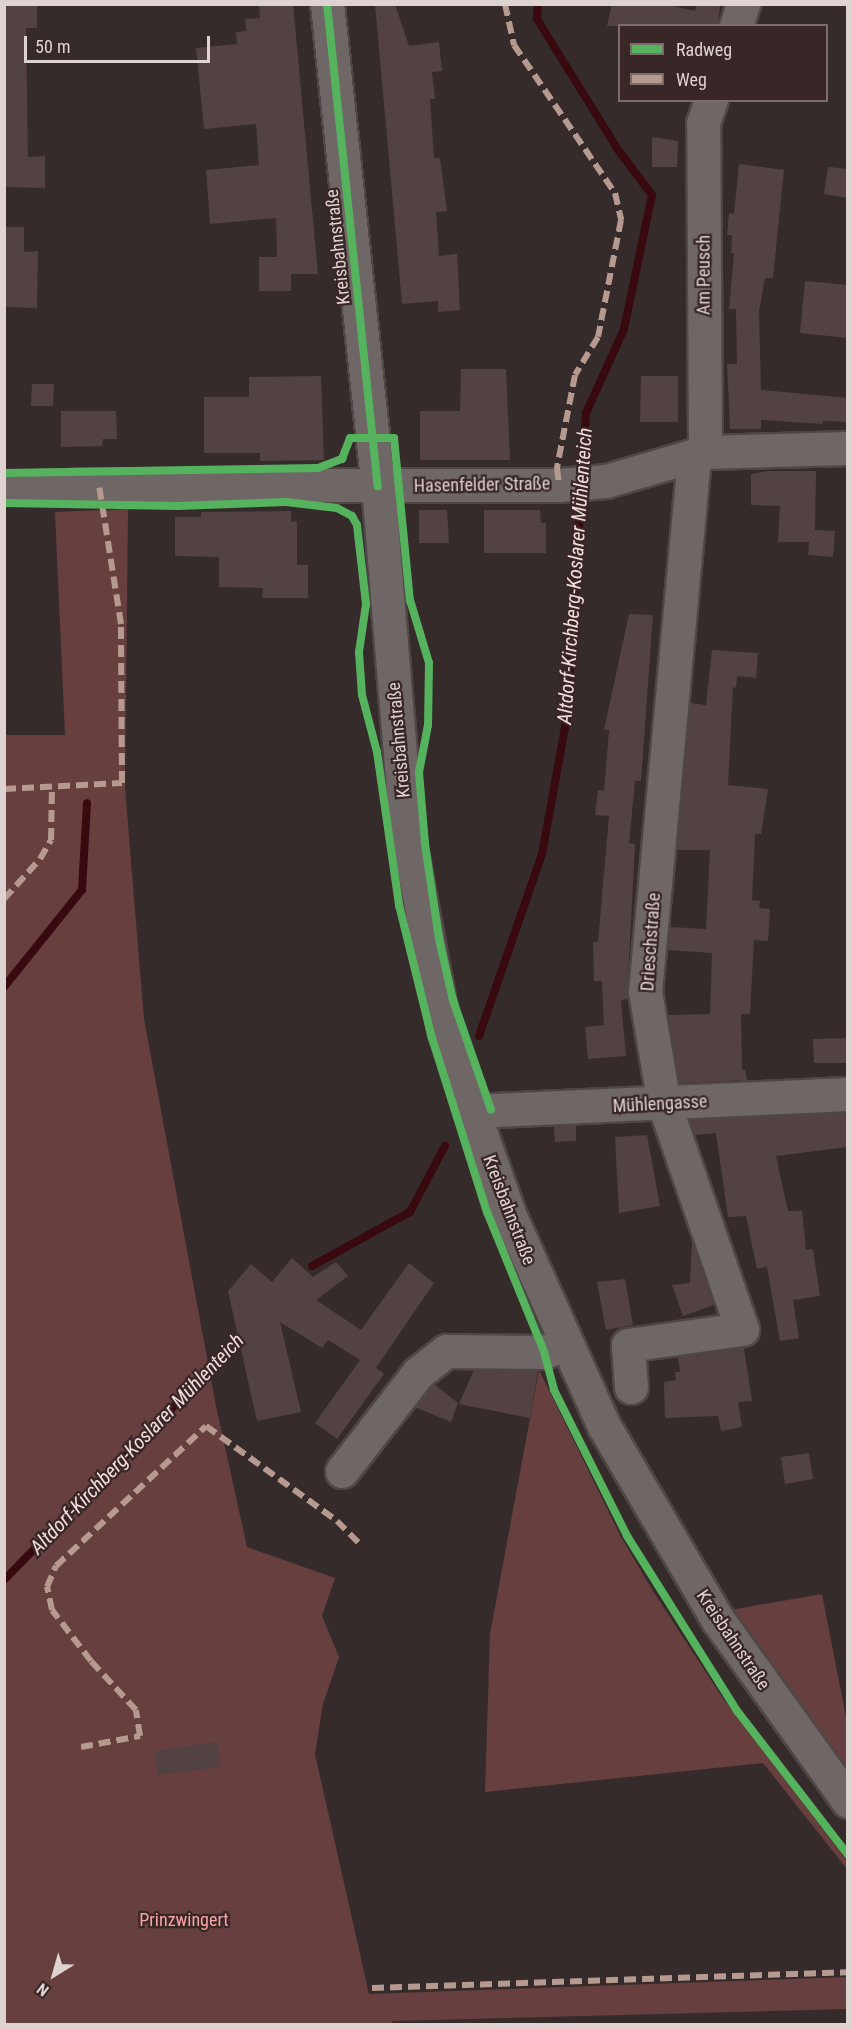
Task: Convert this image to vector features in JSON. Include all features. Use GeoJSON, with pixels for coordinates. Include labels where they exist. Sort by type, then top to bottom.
{"type":"FeatureCollection","features":[{"type":"Feature","properties":{"kind":"street","name":"Kreisbahnstraße"},"geometry":{"type":"LineString","coordinates":[[327,4],[378,486],[406,826],[444,1029],[509,1214],[565,1344],[610,1436],[718,1620],[848,1801]]}},
{"type":"Feature","properties":{"kind":"street"},"geometry":{"type":"LineString","coordinates":[[737,24],[743,4]]}},
{"type":"Feature","properties":{"kind":"street","name":"Am Peusch"},"geometry":{"type":"LineString","coordinates":[[700,454],[703,123],[710,102]]}},
{"type":"Feature","properties":{"kind":"street","name":"Hasenfelder Straße"},"geometry":{"type":"LineString","coordinates":[[4,488],[99,484],[559,485],[606,481],[700,454],[848,448]]}},
{"type":"Feature","properties":{"kind":"street","name":"Drieschstraße"},"geometry":{"type":"LineString","coordinates":[[631,1387],[628,1345],[742,1329],[664,1104],[645,992],[700,454]]}},
{"type":"Feature","properties":{"kind":"street","name":"Mühlengasse"},"geometry":{"type":"LineString","coordinates":[[473,1111],[848,1094]]}},
{"type":"Feature","properties":{"kind":"street"},"geometry":{"type":"LineString","coordinates":[[342,1471],[418,1372],[446,1351],[544,1352],[565,1344]]}},
{"type":"Feature","properties":{"kind":"green space","name":"Prinzwingert"},"geometry":{"type":"Polygon","coordinates":[[[128,509],[125,788],[144,1019],[216,1406],[247,1547],[335,1578],[322,1616],[339,1657],[323,1704],[315,1754],[369,1994],[847,1977],[847,2009],[392,2021],[392,2024],[5,2024],[5,735],[65,735],[55,512],[128,509]]]}},
{"type":"Feature","properties":{"kind":"green space"},"geometry":{"type":"Polygon","coordinates":[[[539,1370],[621,1537],[653,1591],[722,1697],[847,1861],[847,1869],[763,1763],[485,1792],[490,1634],[539,1370]]]}},
{"type":"Feature","properties":{"kind":"green space"},"geometry":{"type":"Polygon","coordinates":[[[822,1594],[847,1722],[847,1777],[730,1610],[822,1594]]]}},
{"type":"Feature","properties":{"kind":"building"},"geometry":{"type":"Polygon","coordinates":[[[4,4],[37,4],[37,28],[26,28],[28,157],[45,156],[45,188],[4,187],[4,4]]]}},
{"type":"Feature","properties":{"kind":"building"},"geometry":{"type":"Polygon","coordinates":[[[259,4],[293,4],[318,274],[291,274],[291,291],[259,291],[259,257],[277,257],[276,218],[210,224],[206,170],[259,165],[256,124],[204,129],[196,48],[237,44],[236,32],[246,31],[245,19],[260,18],[259,4]]]}},
{"type":"Feature","properties":{"kind":"building"},"geometry":{"type":"Polygon","coordinates":[[[375,4],[395,4],[409,46],[439,42],[442,71],[432,72],[435,99],[430,99],[434,158],[440,158],[447,211],[436,212],[439,256],[457,254],[460,310],[438,312],[438,301],[402,304],[375,4]]]}},
{"type":"Feature","properties":{"kind":"building"},"geometry":{"type":"Polygon","coordinates":[[[612,4],[664,4],[695,11],[697,4],[720,4],[718,24],[618,24],[618,26],[607,26],[612,4]]]}},
{"type":"Feature","properties":{"kind":"building"},"geometry":{"type":"Polygon","coordinates":[[[652,137],[678,141],[677,167],[652,167],[652,137]]]}},
{"type":"Feature","properties":{"kind":"building"},"geometry":{"type":"Polygon","coordinates":[[[739,164],[784,170],[773,278],[765,278],[759,311],[761,390],[848,398],[848,422],[823,421],[823,424],[761,420],[761,429],[730,429],[727,364],[737,364],[736,309],[729,309],[734,253],[731,253],[732,235],[727,235],[729,213],[734,214],[739,164]]]}},
{"type":"Feature","properties":{"kind":"building"},"geometry":{"type":"Polygon","coordinates":[[[828,167],[848,169],[848,198],[824,194],[828,167]]]}},
{"type":"Feature","properties":{"kind":"building"},"geometry":{"type":"Polygon","coordinates":[[[4,227],[24,227],[24,252],[38,251],[37,308],[4,307],[4,227]]]}},
{"type":"Feature","properties":{"kind":"building"},"geometry":{"type":"Polygon","coordinates":[[[805,281],[848,285],[848,338],[800,333],[805,281]]]}},
{"type":"Feature","properties":{"kind":"building"},"geometry":{"type":"Polygon","coordinates":[[[461,369],[506,369],[510,460],[420,460],[420,411],[460,411],[461,369]]]}},
{"type":"Feature","properties":{"kind":"building"},"geometry":{"type":"Polygon","coordinates":[[[321,376],[324,460],[260,461],[260,453],[204,453],[204,397],[249,397],[249,377],[321,376]]]}},
{"type":"Feature","properties":{"kind":"building"},"geometry":{"type":"Polygon","coordinates":[[[641,376],[678,376],[678,422],[640,422],[641,376]]]}},
{"type":"Feature","properties":{"kind":"building"},"geometry":{"type":"Polygon","coordinates":[[[32,384],[54,384],[53,406],[31,406],[32,384]]]}},
{"type":"Feature","properties":{"kind":"building"},"geometry":{"type":"Polygon","coordinates":[[[61,411],[116,411],[117,439],[103,439],[102,446],[61,447],[61,411]]]}},
{"type":"Feature","properties":{"kind":"building"},"geometry":{"type":"Polygon","coordinates":[[[768,471],[816,471],[815,530],[835,531],[833,557],[808,555],[809,542],[778,542],[780,506],[751,505],[751,474],[768,471]]]}},
{"type":"Feature","properties":{"kind":"building"},"geometry":{"type":"Polygon","coordinates":[[[419,510],[447,510],[449,543],[419,543],[419,510]]]}},
{"type":"Feature","properties":{"kind":"building"},"geometry":{"type":"Polygon","coordinates":[[[484,510],[540,510],[541,523],[546,523],[546,553],[484,553],[484,510]]]}},
{"type":"Feature","properties":{"kind":"building"},"geometry":{"type":"Polygon","coordinates":[[[291,511],[291,522],[297,521],[297,565],[308,565],[308,598],[262,598],[263,588],[219,587],[219,557],[175,556],[175,517],[201,517],[201,512],[291,511]]]}},
{"type":"Feature","properties":{"kind":"building"},"geometry":{"type":"Polygon","coordinates":[[[629,614],[653,615],[641,781],[635,781],[629,843],[635,844],[627,999],[621,1000],[626,1056],[588,1059],[585,1027],[604,1025],[602,981],[594,981],[593,942],[598,942],[609,816],[595,815],[598,790],[604,791],[609,730],[604,730],[629,614]]]}},
{"type":"Feature","properties":{"kind":"building"},"geometry":{"type":"Polygon","coordinates":[[[712,650],[758,653],[756,678],[737,676],[736,688],[733,687],[728,785],[768,789],[761,834],[755,834],[752,900],[760,901],[759,908],[770,909],[768,941],[754,940],[750,1014],[741,1014],[742,1070],[745,1070],[747,1080],[679,1083],[668,1015],[710,1014],[712,953],[668,950],[670,927],[706,929],[710,850],[677,850],[690,703],[706,705],[712,650]]]}},
{"type":"Feature","properties":{"kind":"building"},"geometry":{"type":"Polygon","coordinates":[[[848,1038],[848,1063],[814,1063],[813,1039],[848,1038]]]}},
{"type":"Feature","properties":{"kind":"building"},"geometry":{"type":"Polygon","coordinates":[[[848,1113],[848,1147],[776,1156],[788,1211],[802,1211],[806,1250],[813,1249],[820,1296],[793,1300],[799,1338],[780,1341],[767,1267],[757,1269],[746,1216],[728,1217],[716,1133],[694,1135],[689,1120],[848,1113]]]}},
{"type":"Feature","properties":{"kind":"building"},"geometry":{"type":"Polygon","coordinates":[[[576,1125],[576,1141],[555,1142],[554,1126],[576,1125]]]}},
{"type":"Feature","properties":{"kind":"building"},"geometry":{"type":"Polygon","coordinates":[[[647,1135],[660,1206],[619,1213],[615,1137],[647,1135]]]}},
{"type":"Feature","properties":{"kind":"building"},"geometry":{"type":"Polygon","coordinates":[[[692,1241],[714,1305],[683,1316],[672,1285],[690,1283],[692,1241]]]}},
{"type":"Feature","properties":{"kind":"building"},"geometry":{"type":"Polygon","coordinates":[[[292,1258],[313,1277],[336,1262],[348,1276],[316,1300],[361,1330],[409,1263],[434,1283],[376,1368],[384,1374],[337,1439],[315,1423],[360,1360],[328,1340],[322,1348],[280,1322],[301,1412],[257,1421],[228,1291],[251,1264],[272,1282],[292,1258]]]}},
{"type":"Feature","properties":{"kind":"building"},"geometry":{"type":"Polygon","coordinates":[[[625,1279],[633,1325],[606,1330],[597,1282],[625,1279]]]}},
{"type":"Feature","properties":{"kind":"building"},"geometry":{"type":"Polygon","coordinates":[[[744,1348],[752,1401],[738,1402],[742,1427],[721,1431],[718,1416],[665,1418],[664,1382],[676,1380],[675,1372],[680,1372],[678,1357],[744,1348]]]}},
{"type":"Feature","properties":{"kind":"building"},"geometry":{"type":"Polygon","coordinates":[[[474,1370],[538,1371],[530,1418],[459,1404],[474,1370]]]}},
{"type":"Feature","properties":{"kind":"building"},"geometry":{"type":"Polygon","coordinates":[[[434,1384],[458,1403],[451,1422],[415,1407],[434,1384]]]}},
{"type":"Feature","properties":{"kind":"building"},"geometry":{"type":"Polygon","coordinates":[[[809,1453],[813,1479],[785,1484],[781,1457],[809,1453]]]}},
{"type":"Feature","properties":{"kind":"building"},"geometry":{"type":"Polygon","coordinates":[[[217,1742],[220,1767],[158,1775],[155,1751],[217,1742]]]}},
{"type":"Feature","properties":{"kind":"waterway","name":"Altdorf-Kirchberg-Koslarer Mühlenteich"},"geometry":{"type":"LineString","coordinates":[[538,4],[537,19],[619,151],[652,195],[624,329],[586,413],[582,474]]}},
{"type":"Feature","properties":{"kind":"waterway","name":"Altdorf-Kirchberg-Koslarer Mühlenteich"},"geometry":{"type":"LineString","coordinates":[[479,1036],[542,854],[567,716],[581,492]]}},
{"type":"Feature","properties":{"kind":"waterway"},"geometry":{"type":"LineString","coordinates":[[4,987],[82,890],[87,803]]}},
{"type":"Feature","properties":{"kind":"waterway","name":"Altdorf-Kirchberg-Koslarer Mühlenteich"},"geometry":{"type":"LineString","coordinates":[[312,1266],[410,1212],[445,1146]]}},
{"type":"Feature","properties":{"kind":"waterway","name":"Altdorf-Kirchberg-Koslarer Mühlenteich"},"geometry":{"type":"LineString","coordinates":[[4,1580],[246,1333]]}},
{"type":"Feature","properties":{"kind":"marked path"},"geometry":{"type":"LineString","coordinates":[[505,4],[514,45],[615,193],[621,220],[598,337],[575,375],[557,468],[559,485]]}},
{"type":"Feature","properties":{"kind":"marked path"},"geometry":{"type":"LineString","coordinates":[[4,789],[122,783],[121,624],[99,485]]}},
{"type":"Feature","properties":{"kind":"marked path"},"geometry":{"type":"LineString","coordinates":[[4,899],[40,859],[51,840],[52,788]]}},
{"type":"Feature","properties":{"kind":"marked path"},"geometry":{"type":"LineString","coordinates":[[81,1747],[140,1736],[136,1710],[91,1661],[52,1610],[47,1587],[56,1566],[206,1426],[337,1521],[361,1545]]}},
{"type":"Feature","properties":{"kind":"marked path"},"geometry":{"type":"LineString","coordinates":[[372,1988],[848,1972]]}},
{"type":"Feature","properties":{"kind":"cycle path"},"geometry":{"type":"LineString","coordinates":[[327,4],[378,486]]}},
{"type":"Feature","properties":{"kind":"cycle path"},"geometry":{"type":"LineString","coordinates":[[4,473],[318,468],[342,459],[350,438],[394,438],[410,600],[429,663],[428,725],[419,772],[425,844],[439,939],[453,1000],[491,1110]]}},
{"type":"Feature","properties":{"kind":"cycle path"},"geometry":{"type":"LineString","coordinates":[[4,503],[178,506],[286,502],[337,508],[352,516],[357,525],[366,604],[359,652],[362,695],[377,752],[399,905],[432,1038],[487,1212],[544,1352],[554,1390],[627,1536],[738,1712],[848,1855]]}}]}
